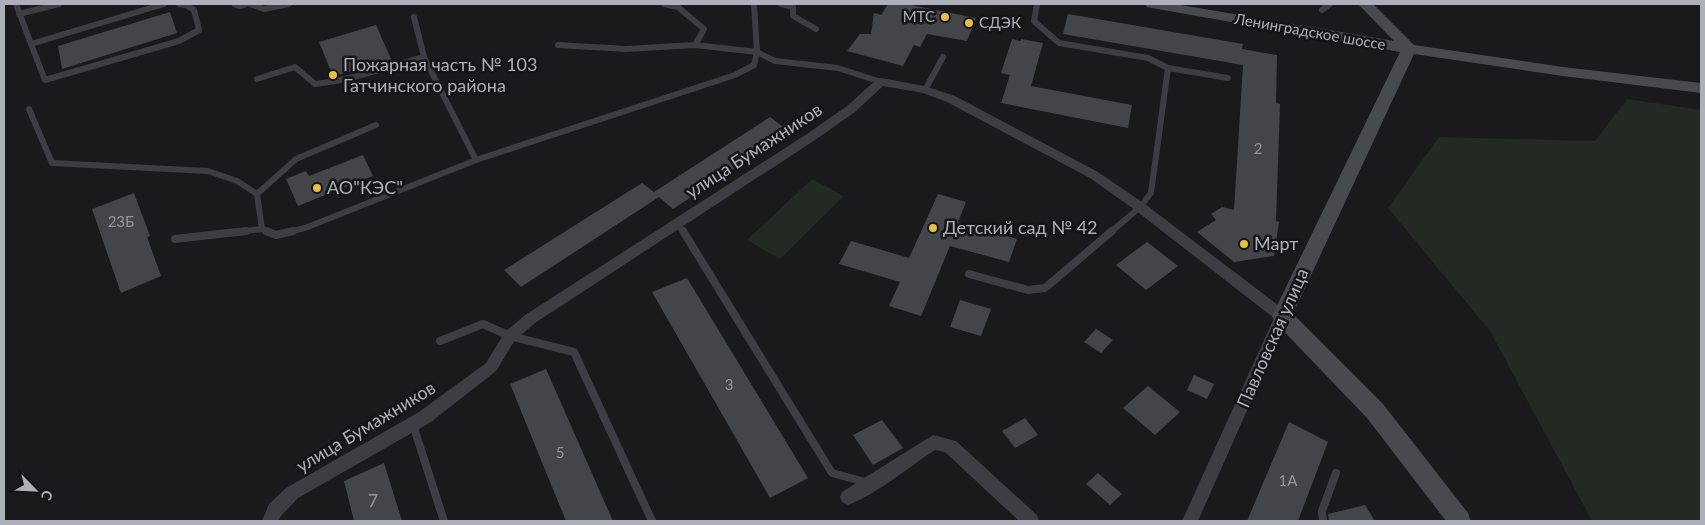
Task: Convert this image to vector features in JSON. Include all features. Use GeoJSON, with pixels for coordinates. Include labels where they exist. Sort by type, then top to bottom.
{"type":"FeatureCollection","features":[{"type":"Feature","properties":{"kind":"main road","name":"Ленинградское шоссе"},"geometry":{"type":"LineString","coordinates":[[1152,4],[1410,48],[1645,82],[1701,88]]}},
{"type":"Feature","properties":{"kind":"main road"},"geometry":{"type":"LineString","coordinates":[[1365,4],[1410,48]]}},
{"type":"Feature","properties":{"kind":"main road"},"geometry":{"type":"LineString","coordinates":[[1282,316],[1375,411],[1460,521]]}},
{"type":"Feature","properties":{"kind":"street"},"geometry":{"type":"LineString","coordinates":[[236,4],[238,6],[245,4]]}},
{"type":"Feature","properties":{"kind":"street","name":"Павловская улица"},"geometry":{"type":"LineString","coordinates":[[1190,521],[1282,316],[1410,48]]}},
{"type":"Feature","properties":{"kind":"street"},"geometry":{"type":"LineString","coordinates":[[881,82],[925,90],[951,99],[1094,175],[1140,207],[1282,316]]}},
{"type":"Feature","properties":{"kind":"street","name":"улица Бумажников"},"geometry":{"type":"LineString","coordinates":[[270,521],[275,510],[292,493],[413,425],[491,367],[510,336],[530,318],[851,110],[881,82]]}},
{"type":"Feature","properties":{"kind":"street"},"geometry":{"type":"LineString","coordinates":[[848,497],[871,484],[933,442],[950,446],[1030,521]]}},
{"type":"Feature","properties":{"kind":"lane"},"geometry":{"type":"LineString","coordinates":[[16,4],[45,80],[179,41],[199,30],[194,10],[186,5],[179,4]]}},
{"type":"Feature","properties":{"kind":"lane"},"geometry":{"type":"LineString","coordinates":[[19,14],[59,4]]}},
{"type":"Feature","properties":{"kind":"lane"},"geometry":{"type":"LineString","coordinates":[[31,44],[164,4]]}},
{"type":"Feature","properties":{"kind":"lane"},"geometry":{"type":"LineString","coordinates":[[250,4],[257,9],[263,10],[289,4]]}},
{"type":"Feature","properties":{"kind":"lane"},"geometry":{"type":"LineString","coordinates":[[664,4],[678,7],[704,29],[695,45]]}},
{"type":"Feature","properties":{"kind":"lane"},"geometry":{"type":"LineString","coordinates":[[175,239],[262,229],[276,235],[305,228],[476,160],[735,75],[754,65],[757,52],[754,4]]}},
{"type":"Feature","properties":{"kind":"lane"},"geometry":{"type":"LineString","coordinates":[[781,4],[793,7],[793,16],[816,29]]}},
{"type":"Feature","properties":{"kind":"lane"},"geometry":{"type":"LineString","coordinates":[[1037,4],[1034,21],[1059,43],[1148,58],[1168,68],[1228,78]]}},
{"type":"Feature","properties":{"kind":"lane"},"geometry":{"type":"LineString","coordinates":[[1322,10],[1330,4]]}},
{"type":"Feature","properties":{"kind":"lane"},"geometry":{"type":"LineString","coordinates":[[414,17],[424,57],[476,160]]}},
{"type":"Feature","properties":{"kind":"lane"},"geometry":{"type":"LineString","coordinates":[[558,45],[626,49],[695,45],[757,52],[775,61],[838,68],[881,82]]}},
{"type":"Feature","properties":{"kind":"lane"},"geometry":{"type":"LineString","coordinates":[[257,79],[294,67],[315,84],[339,82],[424,57]]}},
{"type":"Feature","properties":{"kind":"lane"},"geometry":{"type":"LineString","coordinates":[[925,90],[943,57]]}},
{"type":"Feature","properties":{"kind":"lane"},"geometry":{"type":"LineString","coordinates":[[969,274],[1028,290],[1045,288],[1140,207],[1152,193],[1168,68]]}},
{"type":"Feature","properties":{"kind":"lane"},"geometry":{"type":"LineString","coordinates":[[29,109],[52,163],[208,171],[237,181],[257,194],[262,229]]}},
{"type":"Feature","properties":{"kind":"lane"},"geometry":{"type":"LineString","coordinates":[[257,194],[296,159],[376,125]]}},
{"type":"Feature","properties":{"kind":"lane"},"geometry":{"type":"LineString","coordinates":[[676,224],[683,231],[832,473],[871,484]]}},
{"type":"Feature","properties":{"kind":"lane"},"geometry":{"type":"LineString","coordinates":[[440,341],[483,324],[510,336],[574,352],[652,521]]}},
{"type":"Feature","properties":{"kind":"lane"},"geometry":{"type":"LineString","coordinates":[[413,425],[444,521]]}},
{"type":"Feature","properties":{"kind":"lane"},"geometry":{"type":"LineString","coordinates":[[1323,521],[1322,511],[1336,473]]}},
{"type":"Feature","properties":{"kind":"shaded area"},"geometry":{"type":"Polygon","coordinates":[[[1627,99],[1701,110],[1701,521],[1592,521],[1490,331],[1388,208],[1439,137],[1595,141],[1627,99]]]}},
{"type":"Feature","properties":{"kind":"shaded area"},"geometry":{"type":"Polygon","coordinates":[[[812,179],[844,196],[780,259],[747,240],[812,179]]]}},
{"type":"Feature","properties":{"kind":"building"},"geometry":{"type":"Polygon","coordinates":[[[888,4],[906,4],[976,18],[967,41],[927,34],[920,47],[914,45],[903,66],[847,51],[860,34],[871,34],[874,13],[881,15],[888,4]]]}},
{"type":"Feature","properties":{"kind":"building"},"geometry":{"type":"Polygon","coordinates":[[[170,12],[177,33],[62,69],[58,46],[170,12]]]}},
{"type":"Feature","properties":{"kind":"building"},"geometry":{"type":"Polygon","coordinates":[[[1068,14],[1243,44],[1242,49],[1277,55],[1276,103],[1280,104],[1276,221],[1279,222],[1274,256],[1234,262],[1197,232],[1216,220],[1211,214],[1222,207],[1234,210],[1243,65],[1063,34],[1068,14]]]}},
{"type":"Feature","properties":{"kind":"building"},"geometry":{"type":"Polygon","coordinates":[[[376,25],[392,61],[333,76],[319,42],[376,25]]]}},
{"type":"Feature","properties":{"kind":"building"},"geometry":{"type":"Polygon","coordinates":[[[1012,39],[1043,43],[1031,86],[1132,105],[1128,128],[1001,103],[1010,75],[1001,73],[1012,39]]]}},
{"type":"Feature","properties":{"kind":"building"},"geometry":{"type":"Polygon","coordinates":[[[770,117],[790,132],[673,209],[659,197],[521,287],[504,270],[642,183],[654,192],[770,117]]]}},
{"type":"Feature","properties":{"kind":"building"},"geometry":{"type":"Polygon","coordinates":[[[363,155],[373,176],[298,206],[286,179],[306,171],[309,176],[363,155]]]}},
{"type":"Feature","properties":{"kind":"building"},"geometry":{"type":"Polygon","coordinates":[[[134,193],[150,236],[147,237],[161,276],[121,293],[92,209],[134,193]]]}},
{"type":"Feature","properties":{"kind":"building"},"geometry":{"type":"Polygon","coordinates":[[[938,194],[966,202],[958,222],[1017,239],[1009,262],[950,246],[921,316],[889,306],[900,282],[839,264],[851,241],[909,258],[938,194]]]}},
{"type":"Feature","properties":{"kind":"building"},"geometry":{"type":"Polygon","coordinates":[[[1147,242],[1178,266],[1146,290],[1116,265],[1147,242]]]}},
{"type":"Feature","properties":{"kind":"building"},"geometry":{"type":"Polygon","coordinates":[[[687,278],[808,478],[770,498],[652,292],[687,278]]]}},
{"type":"Feature","properties":{"kind":"building"},"geometry":{"type":"Polygon","coordinates":[[[960,300],[991,309],[981,336],[950,327],[960,300]]]}},
{"type":"Feature","properties":{"kind":"building"},"geometry":{"type":"Polygon","coordinates":[[[1096,329],[1113,340],[1101,353],[1084,342],[1096,329]]]}},
{"type":"Feature","properties":{"kind":"building"},"geometry":{"type":"Polygon","coordinates":[[[546,369],[613,521],[566,521],[510,384],[546,369]]]}},
{"type":"Feature","properties":{"kind":"building"},"geometry":{"type":"Polygon","coordinates":[[[1194,375],[1214,384],[1207,399],[1187,390],[1194,375]]]}},
{"type":"Feature","properties":{"kind":"building"},"geometry":{"type":"Polygon","coordinates":[[[1148,386],[1180,412],[1155,435],[1123,408],[1148,386]]]}},
{"type":"Feature","properties":{"kind":"building"},"geometry":{"type":"Polygon","coordinates":[[[1025,418],[1038,435],[1015,448],[1002,431],[1025,418]]]}},
{"type":"Feature","properties":{"kind":"building"},"geometry":{"type":"Polygon","coordinates":[[[882,420],[903,448],[873,465],[853,435],[882,420]]]}},
{"type":"Feature","properties":{"kind":"building"},"geometry":{"type":"Polygon","coordinates":[[[1289,422],[1328,442],[1298,521],[1247,521],[1289,422]]]}},
{"type":"Feature","properties":{"kind":"building"},"geometry":{"type":"Polygon","coordinates":[[[384,463],[402,521],[354,521],[344,481],[384,463]]]}},
{"type":"Feature","properties":{"kind":"building"},"geometry":{"type":"Polygon","coordinates":[[[1098,473],[1122,494],[1110,505],[1086,484],[1098,473]]]}},
{"type":"Feature","properties":{"kind":"building"},"geometry":{"type":"Polygon","coordinates":[[[1365,505],[1375,521],[1329,521],[1328,514],[1365,505]]]}},
{"type":"Feature","properties":{"kind":"place","name":"МТС"},"geometry":{"type":"Point","coordinates":[945,17]}},
{"type":"Feature","properties":{"kind":"place","name":"СДЭК"},"geometry":{"type":"Point","coordinates":[969,23]}},
{"type":"Feature","properties":{"kind":"place","name":"Пожарная часть № 103 Гатчинского района"},"geometry":{"type":"Point","coordinates":[333,75]}},
{"type":"Feature","properties":{"kind":"place","name":"АО\"КЭС\""},"geometry":{"type":"Point","coordinates":[317,188]}},
{"type":"Feature","properties":{"kind":"place","name":"Детский сад № 42"},"geometry":{"type":"Point","coordinates":[933,228]}},
{"type":"Feature","properties":{"kind":"place","name":"Март"},"geometry":{"type":"Point","coordinates":[1244,244]}}]}
